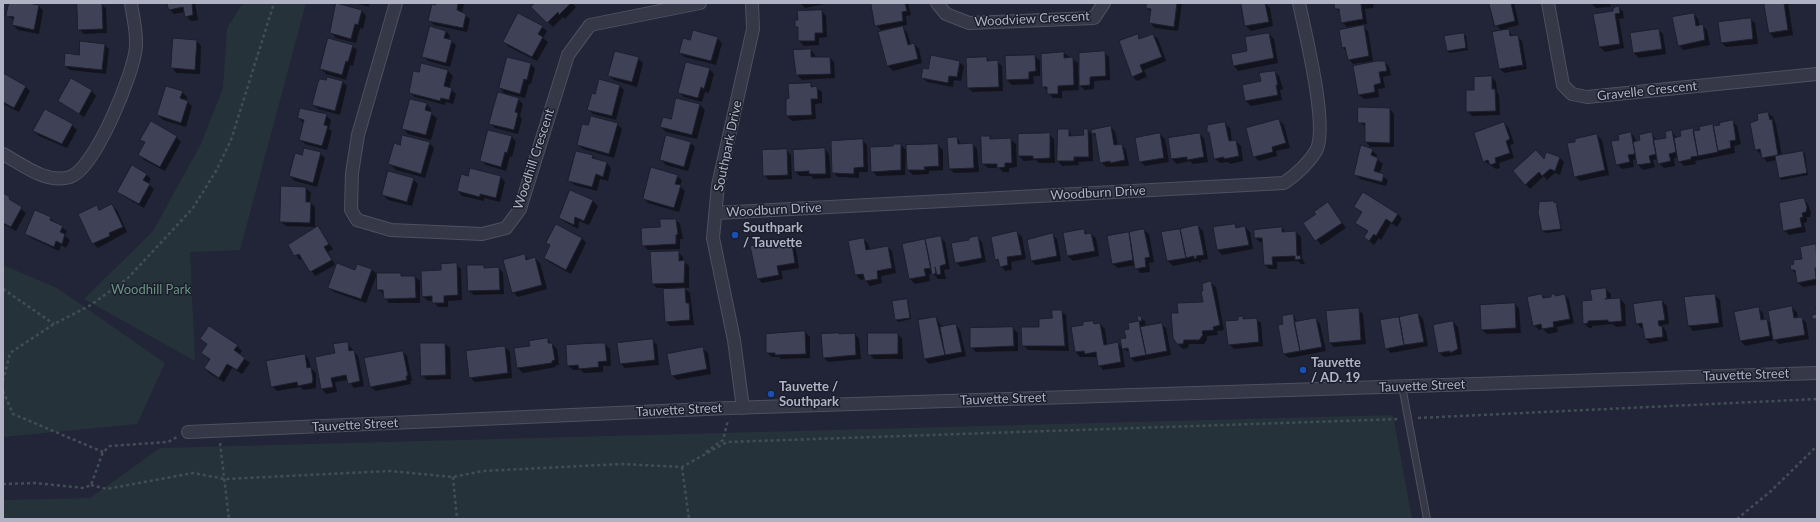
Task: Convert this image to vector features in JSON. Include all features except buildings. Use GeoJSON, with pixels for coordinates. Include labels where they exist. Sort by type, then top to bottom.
{"type":"FeatureCollection","features":[{"type":"Feature","properties":{"kind":"street"},"geometry":{"type":"LineString","coordinates":[[3,154],[46,178],[70,177],[82,169],[107,128],[124,92],[136,46],[131,3]]}},
{"type":"Feature","properties":{"kind":"street","name":"Woodhill Crescent"},"geometry":{"type":"LineString","coordinates":[[396,3],[358,135],[352,173],[351,210],[357,220],[391,230],[482,234],[506,228],[520,209],[568,55],[590,25],[700,3]]}},
{"type":"Feature","properties":{"kind":"street","name":"Southpark Drive"},"geometry":{"type":"LineString","coordinates":[[743,408],[734,340],[714,238],[718,185],[753,28],[752,3]]}},
{"type":"Feature","properties":{"kind":"street","name":"Woodview Crescent"},"geometry":{"type":"LineString","coordinates":[[937,3],[946,14],[969,23],[1094,18],[1104,3]]}},
{"type":"Feature","properties":{"kind":"street","name":"Woodburn Drive"},"geometry":{"type":"LineString","coordinates":[[716,213],[1284,183],[1300,172],[1317,149],[1321,115],[1299,3]]}},
{"type":"Feature","properties":{"kind":"street","name":"Gravelle Crescent"},"geometry":{"type":"LineString","coordinates":[[1548,3],[1563,85],[1572,94],[1587,97],[1817,74]]}},
{"type":"Feature","properties":{"kind":"street","name":"Tauvette Street"},"geometry":{"type":"LineString","coordinates":[[188,432],[729,408],[1817,373]]}},
{"type":"Feature","properties":{"kind":"lane"},"geometry":{"type":"LineString","coordinates":[[1402,386],[1427,519]]}},
{"type":"Feature","properties":{"kind":"path"},"geometry":{"type":"LineString","coordinates":[[3,382],[10,354],[54,324],[91,305],[128,278],[193,208],[216,171],[231,140],[274,3]]}},
{"type":"Feature","properties":{"kind":"path"},"geometry":{"type":"LineString","coordinates":[[3,289],[54,324]]}},
{"type":"Feature","properties":{"kind":"path"},"geometry":{"type":"LineString","coordinates":[[3,391],[13,414],[103,452]]}},
{"type":"Feature","properties":{"kind":"path"},"geometry":{"type":"LineString","coordinates":[[3,484],[35,483],[80,489],[90,485],[107,490],[193,473],[225,479],[390,471],[453,477],[483,471],[621,464],[682,467],[727,442],[1408,418],[1817,399]]}},
{"type":"Feature","properties":{"kind":"path"},"geometry":{"type":"LineString","coordinates":[[682,467],[723,440],[729,408]]}},
{"type":"Feature","properties":{"kind":"path"},"geometry":{"type":"LineString","coordinates":[[218,431],[229,519]]}},
{"type":"Feature","properties":{"kind":"path"},"geometry":{"type":"LineString","coordinates":[[90,485],[103,452],[114,445],[168,442],[188,432]]}},
{"type":"Feature","properties":{"kind":"path"},"geometry":{"type":"LineString","coordinates":[[1737,519],[1771,491],[1817,446]]}},
{"type":"Feature","properties":{"kind":"path"},"geometry":{"type":"LineString","coordinates":[[682,467],[689,519]]}},
{"type":"Feature","properties":{"kind":"path"},"geometry":{"type":"LineString","coordinates":[[453,477],[457,519]]}},
{"type":"Feature","properties":{"kind":"path"},"geometry":{"type":"LineString","coordinates":[[3,489],[7,484]]}},
{"type":"Feature","properties":{"kind":"green space","name":"Woodhill Park"},"geometry":{"type":"Polygon","coordinates":[[[243,3],[306,3],[240,250],[190,252],[195,361],[84,299],[153,231],[201,144],[223,88],[227,28],[243,3]]]}},
{"type":"Feature","properties":{"kind":"green space"},"geometry":{"type":"Polygon","coordinates":[[[3,265],[57,288],[165,363],[137,424],[3,437],[3,265]]]}},
{"type":"Feature","properties":{"kind":"green space"},"geometry":{"type":"Polygon","coordinates":[[[1393,415],[1412,519],[3,519],[3,500],[90,498],[160,448],[1393,415]]]}},
{"type":"Feature","properties":{"kind":"place","name":"Southpark / Tauvette"},"geometry":{"type":"Point","coordinates":[735,235]}},
{"type":"Feature","properties":{"kind":"place","name":"Tauvette / AD. 19"},"geometry":{"type":"Point","coordinates":[1303,370]}},
{"type":"Feature","properties":{"kind":"place","name":"Tauvette / Southpark"},"geometry":{"type":"Point","coordinates":[771,394]}}]}
